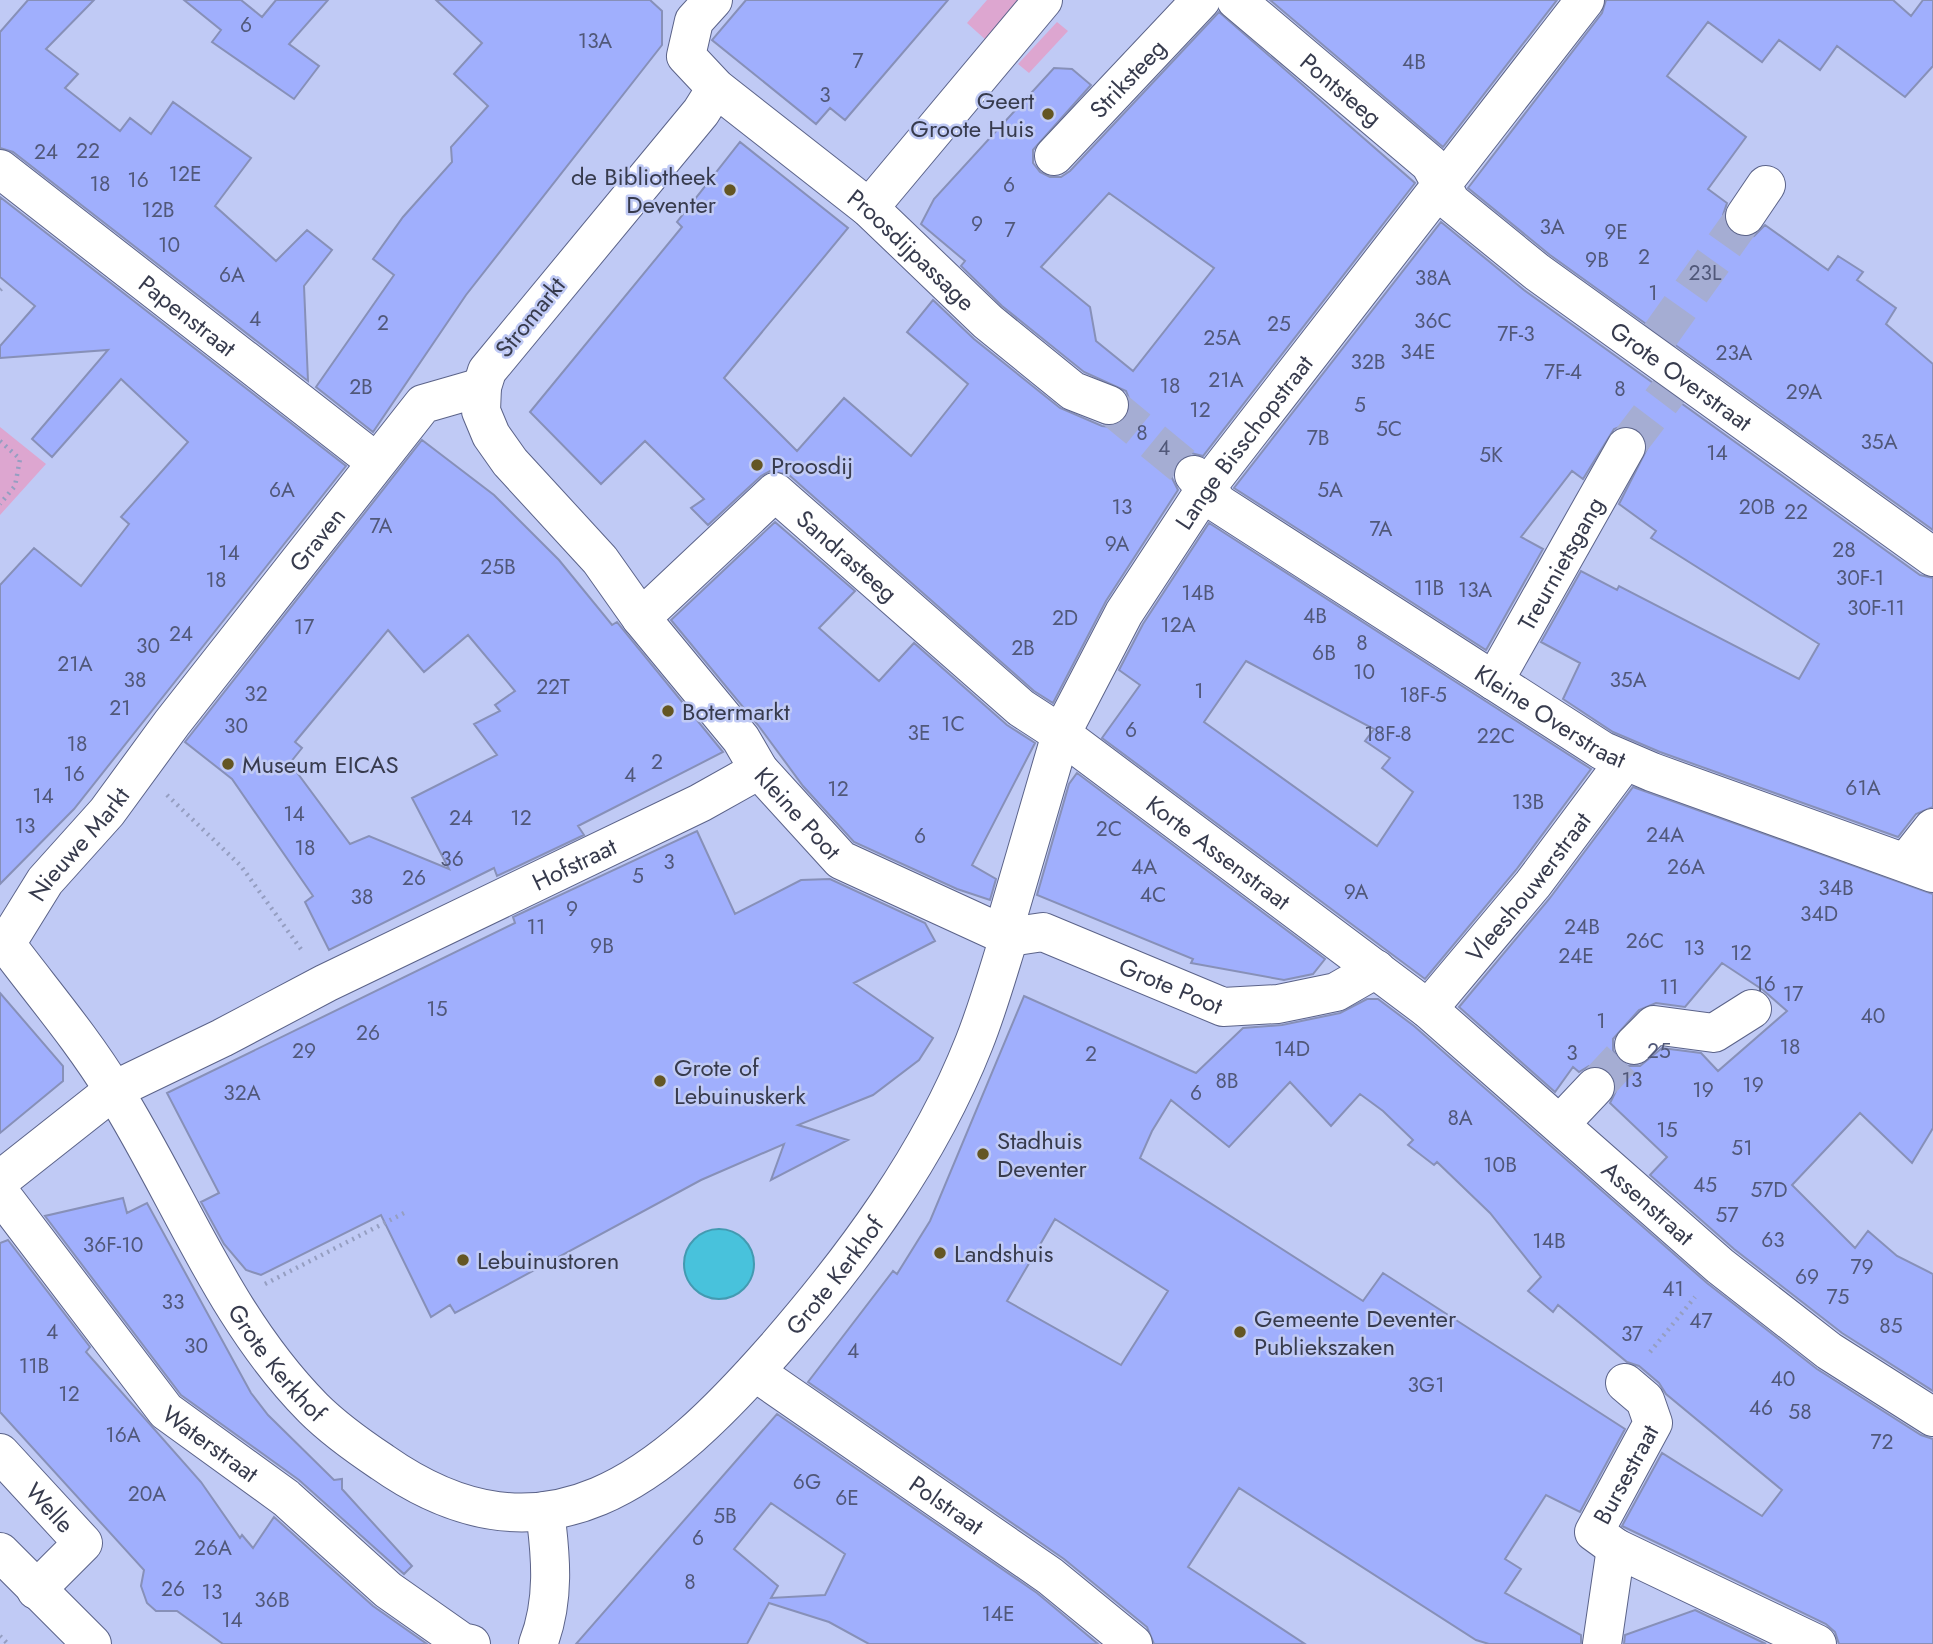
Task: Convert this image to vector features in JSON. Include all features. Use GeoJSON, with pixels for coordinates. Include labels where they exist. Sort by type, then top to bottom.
{"type":"FeatureCollection","features":[{"type":"Feature","properties":{"kind":"street"},"geometry":{"type":"LineString","coordinates":[[869,208],[1043,0]]}},
{"type":"Feature","properties":{"kind":"street","name":"Striksteeg"},"geometry":{"type":"LineString","coordinates":[[1054,156],[1201,0]]}},
{"type":"Feature","properties":{"kind":"street","name":"Pontsteeg"},"geometry":{"type":"LineString","coordinates":[[1236,0],[1430,164],[1443,184]]}},
{"type":"Feature","properties":{"kind":"street","name":"Lange Bisschopstraat"},"geometry":{"type":"LineString","coordinates":[[1009,937],[1007,919],[1062,734],[1124,613],[1200,482],[1443,184],[1585,0]]}},
{"type":"Feature","properties":{"kind":"street"},"geometry":{"type":"LineString","coordinates":[[693,7],[686,56],[716,88]]}},
{"type":"Feature","properties":{"kind":"street","name":"Proosdijpassage"},"geometry":{"type":"LineString","coordinates":[[716,88],[869,208],[988,322],[1062,383],[1073,391],[1109,405]]}},
{"type":"Feature","properties":{"kind":"street","name":"Stromarkt"},"geometry":{"type":"LineString","coordinates":[[482,387],[486,371],[701,112],[716,88]]}},
{"type":"Feature","properties":{"kind":"street","name":"Papenstraat"},"geometry":{"type":"LineString","coordinates":[[0,169],[376,462]]}},
{"type":"Feature","properties":{"kind":"street","name":"Grote Overstraat"},"geometry":{"type":"LineString","coordinates":[[1443,184],[1451,202],[1537,272],[1653,345],[1933,557]]}},
{"type":"Feature","properties":{"kind":"street"},"geometry":{"type":"LineString","coordinates":[[1745,216],[1766,185]]}},
{"type":"Feature","properties":{"kind":"street"},"geometry":{"type":"LineString","coordinates":[[482,387],[481,411],[491,435],[510,461],[600,560],[641,618]]}},
{"type":"Feature","properties":{"kind":"street","name":"Graven"},"geometry":{"type":"LineString","coordinates":[[172,723],[423,404],[482,387]]}},
{"type":"Feature","properties":{"kind":"street","name":"Treurnietsgang"},"geometry":{"type":"LineString","coordinates":[[1494,681],[1626,447]]}},
{"type":"Feature","properties":{"kind":"street","name":"Kleine Overstraat"},"geometry":{"type":"LineString","coordinates":[[1200,482],[1219,504],[1603,751],[1920,868]]}},
{"type":"Feature","properties":{"kind":"street","name":"Sandrasteeg"},"geometry":{"type":"LineString","coordinates":[[641,618],[775,492],[1021,708],[1062,734]]}},
{"type":"Feature","properties":{"kind":"street","name":"Kleine Poot"},"geometry":{"type":"LineString","coordinates":[[641,618],[741,739],[759,770],[841,860],[1009,937]]}},
{"type":"Feature","properties":{"kind":"street","name":"Nieuwe Markt"},"geometry":{"type":"LineString","coordinates":[[114,1090],[3,943],[45,881],[107,812],[172,723]]}},
{"type":"Feature","properties":{"kind":"street","name":"Korte Assenstraat"},"geometry":{"type":"LineString","coordinates":[[1062,734],[1376,969]]}},
{"type":"Feature","properties":{"kind":"street","name":"Vleeshouwerstraat"},"geometry":{"type":"LineString","coordinates":[[1427,1010],[1533,884],[1625,761]]}},
{"type":"Feature","properties":{"kind":"street","name":"Hofstraat"},"geometry":{"type":"LineString","coordinates":[[326,983],[700,803],[759,770]]}},
{"type":"Feature","properties":{"kind":"street"},"geometry":{"type":"LineString","coordinates":[[1920,868],[1933,828]]}},
{"type":"Feature","properties":{"kind":"street","name":"Grote Poot"},"geometry":{"type":"LineString","coordinates":[[1009,937],[1043,932],[1223,1007],[1278,1004],[1336,992],[1376,969]]}},
{"type":"Feature","properties":{"kind":"street","name":"Grote Kerkhof"},"geometry":{"type":"LineString","coordinates":[[114,1090],[230,1301],[272,1360],[316,1411],[351,1441],[402,1476],[435,1494],[472,1506],[509,1511],[545,1511],[597,1498],[641,1475],[692,1435],[755,1372],[851,1257],[932,1132],[974,1042],[1009,937]]}},
{"type":"Feature","properties":{"kind":"street","name":"Assenstraat"},"geometry":{"type":"LineString","coordinates":[[1376,969],[1560,1124],[1720,1266],[1829,1351],[1933,1417]]}},
{"type":"Feature","properties":{"kind":"street"},"geometry":{"type":"LineString","coordinates":[[0,1180],[114,1090],[222,1038],[326,983]]}},
{"type":"Feature","properties":{"kind":"street"},"geometry":{"type":"LineString","coordinates":[[1634,1045],[1654,1025],[1714,1033],[1752,1009]]}},
{"type":"Feature","properties":{"kind":"street"},"geometry":{"type":"LineString","coordinates":[[1560,1124],[1595,1087]]}},
{"type":"Feature","properties":{"kind":"street","name":"Waterstraat"},"geometry":{"type":"LineString","coordinates":[[0,1193],[166,1411],[286,1498],[388,1590],[463,1642],[471,1644]]}},
{"type":"Feature","properties":{"kind":"street","name":"Polstraat"},"geometry":{"type":"LineString","coordinates":[[755,1372],[1040,1569],[1133,1644]]}},
{"type":"Feature","properties":{"kind":"street","name":"Bursestraat"},"geometry":{"type":"LineString","coordinates":[[1625,1383],[1645,1400],[1653,1423],[1594,1532],[1616,1548],[1816,1644]]}},
{"type":"Feature","properties":{"kind":"street","name":"Welle"},"geometry":{"type":"LineString","coordinates":[[0,1453],[83,1543],[36,1590]]}},
{"type":"Feature","properties":{"kind":"street"},"geometry":{"type":"LineString","coordinates":[[538,1644],[545,1626],[550,1595],[551,1559],[545,1511]]}},
{"type":"Feature","properties":{"kind":"street","name":"Bursestraat"},"geometry":{"type":"LineString","coordinates":[[1602,1644],[1616,1548]]}},
{"type":"Feature","properties":{"kind":"street"},"geometry":{"type":"LineString","coordinates":[[0,1552],[92,1644]]}},
{"type":"Feature","properties":{"kind":"path"},"geometry":{"type":"LineString","coordinates":[[0,441],[20,459],[15,486],[0,504]]}},
{"type":"Feature","properties":{"kind":"path","name":"Nieuwe Markt"},"geometry":{"type":"LineString","coordinates":[[139,768],[241,866],[326,983]]}},
{"type":"Feature","properties":{"kind":"path"},"geometry":{"type":"LineString","coordinates":[[230,1301],[404,1213]]}},
{"type":"Feature","properties":{"kind":"path"},"geometry":{"type":"LineString","coordinates":[[1625,1383],[1720,1266]]}},
{"type":"Feature","properties":{"kind":"path"},"geometry":{"type":"LineString","coordinates":[[0,1636],[8,1644]]}},
{"type":"Feature","properties":{"kind":"shaded area"},"geometry":{"type":"Polygon","coordinates":[[[987,0],[1025,0],[987,41],[967,23],[987,0]]]}},
{"type":"Feature","properties":{"kind":"shaded area"},"geometry":{"type":"Polygon","coordinates":[[[1057,22],[1068,31],[1029,73],[1018,64],[1057,22]]]}},
{"type":"Feature","properties":{"kind":"shaded area"},"geometry":{"type":"Polygon","coordinates":[[[0,427],[46,464],[0,515],[0,427]]]}},
{"type":"Feature","properties":{"kind":"shaded area"},"geometry":{"type":"Polygon","coordinates":[[[719,1229],[744,1239],[754,1264],[744,1289],[719,1299],[694,1289],[684,1264],[694,1239],[719,1229]]]}},
{"type":"Feature","properties":{"kind":"building"},"geometry":{"type":"Polygon","coordinates":[[[28,0],[94,0],[46,49],[78,74],[65,88],[120,131],[130,118],[151,134],[173,102],[251,158],[215,206],[276,261],[307,230],[332,250],[304,286],[308,381],[13,152],[0,148],[0,32],[28,0]]]}},
{"type":"Feature","properties":{"kind":"building"},"geometry":{"type":"Polygon","coordinates":[[[184,0],[241,0],[262,17],[276,0],[328,0],[289,44],[319,66],[294,99],[212,42],[221,30],[184,0]]]}},
{"type":"Feature","properties":{"kind":"building"},"geometry":{"type":"Polygon","coordinates":[[[436,0],[650,0],[662,11],[662,45],[466,295],[373,432],[316,387],[394,275],[373,259],[403,217],[452,162],[451,147],[488,106],[454,74],[482,43],[436,0]]]}},
{"type":"Feature","properties":{"kind":"building"},"geometry":{"type":"Polygon","coordinates":[[[746,0],[948,0],[845,120],[830,108],[816,124],[712,40],[746,0]]]}},
{"type":"Feature","properties":{"kind":"building"},"geometry":{"type":"Polygon","coordinates":[[[1270,0],[1557,0],[1443,147],[1270,0]]]}},
{"type":"Feature","properties":{"kind":"building"},"geometry":{"type":"Polygon","coordinates":[[[1606,0],[1893,0],[1911,16],[1923,0],[1933,0],[1933,66],[1905,97],[1837,46],[1820,70],[1779,40],[1762,62],[1708,22],[1667,76],[1746,137],[1708,189],[1727,203],[1723,215],[1725,225],[1732,234],[1743,238],[1754,236],[1765,225],[1828,270],[1838,256],[1863,272],[1857,280],[1896,308],[1886,324],[1933,364],[1933,530],[1550,255],[1468,188],[1602,13],[1606,0]]]}},
{"type":"Feature","properties":{"kind":"building"},"geometry":{"type":"Polygon","coordinates":[[[1219,12],[1415,183],[1203,456],[1191,453],[1179,459],[1173,468],[1172,478],[1178,490],[1106,601],[1053,703],[1034,691],[789,475],[770,471],[761,476],[708,525],[691,508],[704,499],[645,441],[601,484],[530,412],[682,227],[677,222],[740,142],[848,228],[724,378],[797,451],[844,398],[911,456],[968,384],[907,332],[933,300],[974,339],[1060,408],[1102,426],[1112,427],[1122,422],[1130,412],[1126,391],[1084,372],[1002,306],[961,266],[965,261],[921,224],[934,199],[1054,68],[1072,69],[1091,85],[1033,150],[1033,163],[1040,172],[1050,177],[1061,177],[1070,171],[1219,12]],[[1109,193],[1041,267],[1090,307],[1096,341],[1133,371],[1214,268],[1109,193]]]}},
{"type":"Feature","properties":{"kind":"building"},"geometry":{"type":"Polygon","coordinates":[[[0,197],[346,466],[74,809],[0,884],[0,585],[34,548],[81,586],[129,524],[121,517],[188,442],[121,379],[52,457],[32,439],[108,350],[0,358],[0,346],[35,306],[0,277],[0,197]]]}},
{"type":"Feature","properties":{"kind":"building"},"geometry":{"type":"Polygon","coordinates":[[[1441,222],[1524,290],[1920,575],[1933,578],[1933,807],[1916,814],[1898,837],[1660,752],[1613,732],[1563,699],[1580,663],[1541,642],[1581,571],[1617,590],[1619,586],[1799,679],[1819,644],[1651,538],[1656,531],[1619,504],[1648,447],[1645,437],[1636,428],[1625,425],[1614,429],[1583,479],[1572,471],[1521,537],[1543,549],[1486,650],[1234,488],[1441,222]]]}},
{"type":"Feature","properties":{"kind":"building"},"geometry":{"type":"Polygon","coordinates":[[[422,440],[494,495],[559,560],[612,625],[617,622],[723,752],[578,826],[584,835],[497,876],[494,868],[329,950],[305,902],[313,896],[232,779],[185,742],[422,440]],[[388,630],[295,742],[302,748],[290,763],[350,844],[369,836],[449,869],[412,798],[497,755],[474,724],[500,711],[495,705],[515,691],[468,635],[424,672],[388,630]]]}},
{"type":"Feature","properties":{"kind":"building"},"geometry":{"type":"Polygon","coordinates":[[[775,522],[855,591],[819,628],[879,681],[914,643],[1007,725],[1035,743],[972,865],[996,879],[990,900],[957,889],[854,842],[803,786],[758,725],[671,620],[775,522]]]}},
{"type":"Feature","properties":{"kind":"building"},"geometry":{"type":"Polygon","coordinates":[[[1209,523],[1591,769],[1516,870],[1425,979],[1102,738],[1140,685],[1119,670],[1143,624],[1209,523]],[[1246,661],[1204,722],[1377,846],[1413,792],[1382,768],[1390,758],[1365,741],[1374,729],[1246,661]]]}},
{"type":"Feature","properties":{"kind":"building"},"geometry":{"type":"Polygon","coordinates":[[[1077,773],[1325,959],[1313,974],[1284,980],[1191,963],[1193,959],[1037,895],[1069,784],[1077,773]]]}},
{"type":"Feature","properties":{"kind":"building"},"geometry":{"type":"Polygon","coordinates":[[[1633,787],[1933,894],[1933,1128],[1912,1163],[1860,1113],[1792,1185],[1855,1248],[1868,1231],[1897,1256],[1933,1274],[1933,1391],[1842,1333],[1734,1249],[1650,1175],[1667,1157],[1610,1103],[1616,1091],[1616,1080],[1609,1071],[1599,1066],[1589,1066],[1579,1072],[1573,1067],[1555,1092],[1459,1007],[1550,898],[1633,787]],[[1722,963],[1685,1007],[1656,1003],[1639,1010],[1613,1039],[1613,1050],[1618,1060],[1628,1066],[1640,1066],[1662,1048],[1701,1053],[1718,1071],[1787,1011],[1763,990],[1722,963]]]}},
{"type":"Feature","properties":{"kind":"building"},"geometry":{"type":"Polygon","coordinates":[[[697,831],[735,914],[801,880],[830,879],[925,923],[935,941],[854,983],[933,1038],[919,1060],[873,1095],[798,1125],[848,1140],[771,1180],[784,1144],[701,1180],[455,1313],[450,1305],[431,1317],[381,1215],[261,1275],[246,1270],[224,1244],[201,1202],[219,1193],[167,1093],[515,923],[513,917],[697,831]]]}},
{"type":"Feature","properties":{"kind":"building"},"geometry":{"type":"Polygon","coordinates":[[[0,993],[63,1066],[63,1081],[0,1133],[0,993]]]}},
{"type":"Feature","properties":{"kind":"building"},"geometry":{"type":"Polygon","coordinates":[[[1024,996],[1196,1073],[1243,1028],[1282,1025],[1340,1013],[1367,999],[1378,999],[1414,1026],[1707,1283],[1817,1369],[1921,1435],[1933,1439],[1933,1644],[1839,1644],[1835,1632],[1826,1624],[1622,1526],[1662,1453],[1762,1516],[1782,1490],[1666,1394],[1659,1383],[1639,1366],[1627,1362],[1558,1305],[1553,1312],[1528,1291],[1541,1277],[1490,1213],[1437,1162],[1434,1165],[1408,1145],[1413,1140],[1383,1111],[1360,1094],[1331,1126],[1290,1082],[1229,1147],[1171,1100],[1152,1131],[1140,1158],[1363,1301],[1383,1273],[1625,1429],[1580,1512],[1546,1495],[1505,1559],[1521,1569],[1505,1593],[1581,1635],[1581,1644],[1489,1644],[1476,1640],[1239,1488],[1188,1567],[1305,1644],[1154,1644],[1147,1627],[1064,1559],[808,1382],[893,1271],[897,1274],[930,1221],[1024,996]],[[1055,1219],[1007,1301],[1121,1365],[1168,1291],[1055,1219]]]}},
{"type":"Feature","properties":{"kind":"building"},"geometry":{"type":"Polygon","coordinates":[[[123,1198],[127,1213],[147,1203],[251,1393],[268,1415],[334,1480],[342,1479],[342,1489],[412,1566],[404,1574],[299,1480],[181,1395],[45,1216],[123,1198]]]}},
{"type":"Feature","properties":{"kind":"building"},"geometry":{"type":"Polygon","coordinates":[[[8,1240],[90,1347],[86,1352],[201,1482],[240,1538],[242,1535],[253,1548],[274,1517],[373,1606],[427,1644],[223,1644],[177,1611],[156,1611],[147,1603],[141,1586],[144,1570],[0,1412],[0,1243],[8,1240]]]}},
{"type":"Feature","properties":{"kind":"building"},"geometry":{"type":"Polygon","coordinates":[[[777,1414],[1037,1593],[1098,1644],[869,1644],[829,1622],[769,1603],[747,1644],[576,1644],[777,1414]],[[771,1503],[734,1549],[778,1586],[771,1598],[825,1595],[845,1554],[771,1503]]]}},
{"type":"Feature","properties":{"kind":"building"},"geometry":{"type":"Polygon","coordinates":[[[1695,1610],[1766,1644],[1624,1644],[1625,1635],[1695,1610]]]}},
{"type":"Feature","properties":{"kind":"tunnel"},"geometry":{"type":"LineString","coordinates":[[1658,338],[1745,216]]}},
{"type":"Feature","properties":{"kind":"tunnel"},"geometry":{"type":"LineString","coordinates":[[1626,447],[1681,375]]}},
{"type":"Feature","properties":{"kind":"tunnel"},"geometry":{"type":"LineString","coordinates":[[1109,405],[1194,475]]}},
{"type":"Feature","properties":{"kind":"tunnel"},"geometry":{"type":"LineString","coordinates":[[1595,1087],[1634,1045]]}},
{"type":"Feature","properties":{"kind":"place","name":"Geert Groote Huis"},"geometry":{"type":"Point","coordinates":[1048,114]}},
{"type":"Feature","properties":{"kind":"place","name":"de Bibliotheek Deventer"},"geometry":{"type":"Point","coordinates":[730,190]}},
{"type":"Feature","properties":{"kind":"place","name":"Proosdij"},"geometry":{"type":"Point","coordinates":[757,465]}},
{"type":"Feature","properties":{"kind":"place","name":"Botermarkt"},"geometry":{"type":"Point","coordinates":[668,711]}},
{"type":"Feature","properties":{"kind":"place","name":"Museum EICAS"},"geometry":{"type":"Point","coordinates":[228,764]}},
{"type":"Feature","properties":{"kind":"place","name":"Grote of Lebuinuskerk"},"geometry":{"type":"Point","coordinates":[660,1081]}},
{"type":"Feature","properties":{"kind":"place","name":"Stadhuis Deventer"},"geometry":{"type":"Point","coordinates":[983,1154]}},
{"type":"Feature","properties":{"kind":"place","name":"Landshuis"},"geometry":{"type":"Point","coordinates":[940,1253]}},
{"type":"Feature","properties":{"kind":"place","name":"Lebuinustoren"},"geometry":{"type":"Point","coordinates":[463,1260]}},
{"type":"Feature","properties":{"kind":"place","name":"Gemeente Deventer Publiekszaken"},"geometry":{"type":"Point","coordinates":[1240,1332]}}]}
